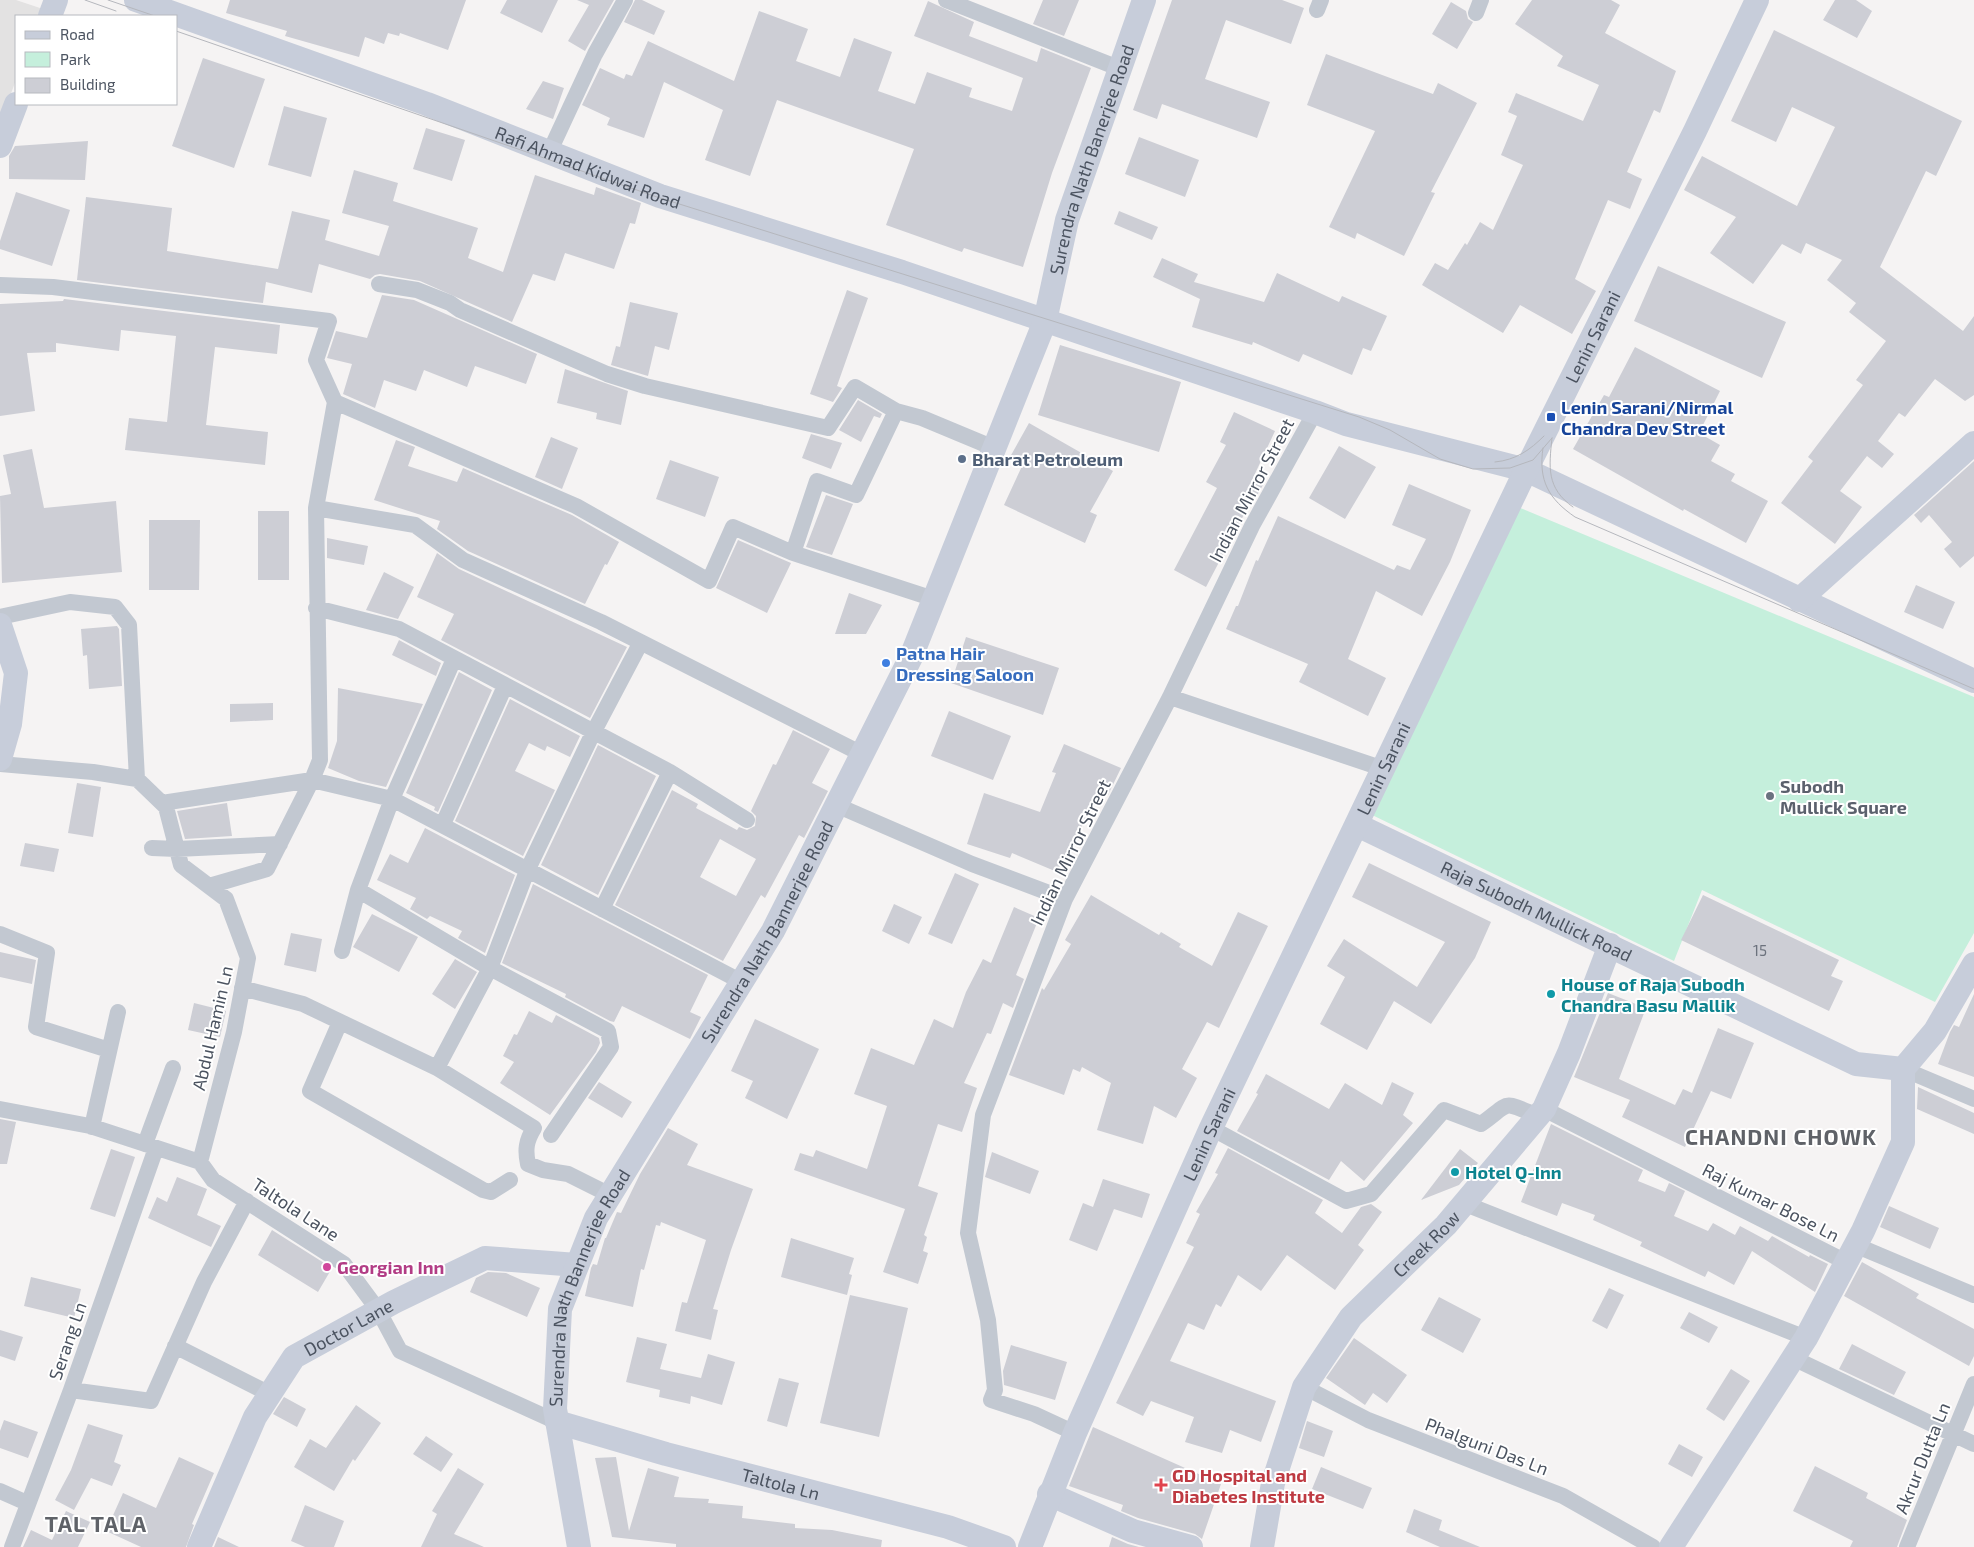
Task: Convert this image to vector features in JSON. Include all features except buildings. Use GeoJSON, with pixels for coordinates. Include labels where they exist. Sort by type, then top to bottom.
{"type":"FeatureCollection","features":[{"type":"Feature","properties":{"kind":"main road"},"geometry":{"type":"LineString","coordinates":[[50,15],[56,0]]}},
{"type":"Feature","properties":{"kind":"main road","name":"Rafi Ahmad Kidwai Road"},"geometry":{"type":"LineString","coordinates":[[136,0],[427,104],[660,196],[902,272],[1346,424],[1526,470],[1974,681]]}},
{"type":"Feature","properties":{"kind":"main road","name":"Surendra Nath Banerjee Road"},"geometry":{"type":"LineString","coordinates":[[1044,320],[1067,220],[1144,0]]}},
{"type":"Feature","properties":{"kind":"main road","name":"Lenin Sarani"},"geometry":{"type":"LineString","coordinates":[[1030,1547],[1049,1494],[1075,1433],[1211,1128],[1526,470],[1757,0]]}},
{"type":"Feature","properties":{"kind":"main road"},"geometry":{"type":"LineString","coordinates":[[0,146],[16,105]]}},
{"type":"Feature","properties":{"kind":"main road","name":"Surendra Nath Bannerjee Road"},"geometry":{"type":"LineString","coordinates":[[579,1547],[555,1409],[560,1309],[596,1218],[772,931],[911,657],[1044,320]]}},
{"type":"Feature","properties":{"kind":"main road"},"geometry":{"type":"LineString","coordinates":[[1799,600],[1974,444]]}},
{"type":"Feature","properties":{"kind":"main road"},"geometry":{"type":"LineString","coordinates":[[0,625],[16,673],[10,724],[0,759]]}},
{"type":"Feature","properties":{"kind":"main road","name":"Raja Subodh Mullick Road"},"geometry":{"type":"LineString","coordinates":[[1357,825],[1856,1064],[1903,1068]]}},
{"type":"Feature","properties":{"kind":"main road","name":"Creek Row"},"geometry":{"type":"LineString","coordinates":[[1262,1547],[1273,1483],[1304,1388],[1351,1317],[1446,1224],[1541,1112],[1569,1053],[1610,945]]}},
{"type":"Feature","properties":{"kind":"main road"},"geometry":{"type":"LineString","coordinates":[[1671,1547],[1806,1338],[1850,1254],[1903,1142],[1903,1068],[1936,1030],[1974,964]]}},
{"type":"Feature","properties":{"kind":"main road","name":"Doctor Lane"},"geometry":{"type":"LineString","coordinates":[[199,1547],[254,1417],[294,1357],[378,1310],[485,1258],[578,1265]]}},
{"type":"Feature","properties":{"kind":"main road","name":"Taltola Ln"},"geometry":{"type":"LineString","coordinates":[[557,1422],[666,1454],[948,1527],[1004,1547]]}},
{"type":"Feature","properties":{"kind":"main road"},"geometry":{"type":"LineString","coordinates":[[1049,1494],[1133,1531],[1191,1547]]}},
{"type":"Feature","properties":{"kind":"street"},"geometry":{"type":"LineString","coordinates":[[549,153],[595,54],[625,0]]}},
{"type":"Feature","properties":{"kind":"street"},"geometry":{"type":"LineString","coordinates":[[946,0],[1121,68]]}},
{"type":"Feature","properties":{"kind":"street"},"geometry":{"type":"LineString","coordinates":[[379,284],[417,290],[580,364],[645,386],[828,428],[855,387],[896,411],[922,418],[994,448]]}},
{"type":"Feature","properties":{"kind":"street"},"geometry":{"type":"LineString","coordinates":[[0,285],[53,287],[329,321],[316,360],[335,402],[316,508],[316,608],[320,760],[312,780],[267,869],[210,886]]}},
{"type":"Feature","properties":{"kind":"street"},"geometry":{"type":"LineString","coordinates":[[335,402],[576,506],[708,581],[733,527],[793,553],[934,599]]}},
{"type":"Feature","properties":{"kind":"street"},"geometry":{"type":"LineString","coordinates":[[793,553],[816,481],[856,495],[896,411]]}},
{"type":"Feature","properties":{"kind":"street","name":"Indian Mirror Street"},"geometry":{"type":"LineString","coordinates":[[1075,1433],[1034,1414],[992,1400],[995,1390],[988,1320],[968,1233],[983,1115],[1065,899],[1170,697],[1252,526],[1315,412]]}},
{"type":"Feature","properties":{"kind":"street"},"geometry":{"type":"LineString","coordinates":[[316,508],[415,525],[463,560],[600,622],[862,754]]}},
{"type":"Feature","properties":{"kind":"street"},"geometry":{"type":"LineString","coordinates":[[0,616],[70,602],[116,607],[129,625],[137,779],[93,772],[0,764]]}},
{"type":"Feature","properties":{"kind":"street"},"geometry":{"type":"LineString","coordinates":[[316,608],[399,629],[670,772],[748,820]]}},
{"type":"Feature","properties":{"kind":"street"},"geometry":{"type":"LineString","coordinates":[[438,1068],[490,968],[527,870],[593,732],[641,642]]}},
{"type":"Feature","properties":{"kind":"street"},"geometry":{"type":"LineString","coordinates":[[342,951],[358,890],[392,799],[454,659]]}},
{"type":"Feature","properties":{"kind":"street"},"geometry":{"type":"LineString","coordinates":[[443,824],[505,686]]}},
{"type":"Feature","properties":{"kind":"street"},"geometry":{"type":"LineString","coordinates":[[1170,697],[1384,769]]}},
{"type":"Feature","properties":{"kind":"street"},"geometry":{"type":"LineString","coordinates":[[602,909],[670,772]]}},
{"type":"Feature","properties":{"kind":"street","name":"Abdul Hamin Ln"},"geometry":{"type":"LineString","coordinates":[[137,779],[166,807],[181,865],[226,899],[248,958],[234,1032],[200,1162]]}},
{"type":"Feature","properties":{"kind":"street"},"geometry":{"type":"LineString","coordinates":[[162,803],[312,780],[392,799],[742,982]]}},
{"type":"Feature","properties":{"kind":"street"},"geometry":{"type":"LineString","coordinates":[[836,805],[972,864],[1065,899]]}},
{"type":"Feature","properties":{"kind":"street"},"geometry":{"type":"LineString","coordinates":[[152,848],[177,849],[280,844]]}},
{"type":"Feature","properties":{"kind":"street"},"geometry":{"type":"LineString","coordinates":[[358,890],[490,968],[608,1031],[611,1047],[551,1135]]}},
{"type":"Feature","properties":{"kind":"street"},"geometry":{"type":"LineString","coordinates":[[0,934],[46,953],[36,1027],[109,1050]]}},
{"type":"Feature","properties":{"kind":"street"},"geometry":{"type":"LineString","coordinates":[[242,988],[303,1004],[438,1068],[534,1128],[528,1137],[525,1152],[528,1164],[544,1170],[568,1174],[610,1196]]}},
{"type":"Feature","properties":{"kind":"street"},"geometry":{"type":"LineString","coordinates":[[92,1127],[118,1012]]}},
{"type":"Feature","properties":{"kind":"street"},"geometry":{"type":"LineString","coordinates":[[340,1022],[310,1091],[483,1190],[491,1192],[510,1180]]}},
{"type":"Feature","properties":{"kind":"street","name":"Serang Ln"},"geometry":{"type":"LineString","coordinates":[[12,1547],[71,1390],[150,1146],[173,1068]]}},
{"type":"Feature","properties":{"kind":"street"},"geometry":{"type":"LineString","coordinates":[[1903,1068],[1974,1098]]}},
{"type":"Feature","properties":{"kind":"street","name":"Raj Kumar Bose Ln"},"geometry":{"type":"LineString","coordinates":[[1211,1128],[1346,1201],[1371,1194],[1444,1110],[1481,1124],[1501,1106],[1511,1104],[1541,1112],[1850,1254],[1974,1294]]}},
{"type":"Feature","properties":{"kind":"street"},"geometry":{"type":"LineString","coordinates":[[0,1109],[92,1127],[200,1162]]}},
{"type":"Feature","properties":{"kind":"street","name":"Taltola Lane"},"geometry":{"type":"LineString","coordinates":[[200,1162],[213,1180],[344,1264],[378,1310],[400,1351],[557,1422]]}},
{"type":"Feature","properties":{"kind":"street"},"geometry":{"type":"LineString","coordinates":[[71,1390],[151,1401],[204,1282],[247,1201]]}},
{"type":"Feature","properties":{"kind":"street"},"geometry":{"type":"LineString","coordinates":[[1463,1203],[1806,1338]]}},
{"type":"Feature","properties":{"kind":"street"},"geometry":{"type":"LineString","coordinates":[[175,1346],[270,1394]]}},
{"type":"Feature","properties":{"kind":"street"},"geometry":{"type":"LineString","coordinates":[[1793,1358],[1974,1444]]}},
{"type":"Feature","properties":{"kind":"street","name":"Akrur Dutta Ln"},"geometry":{"type":"LineString","coordinates":[[1908,1547],[1974,1384]]}},
{"type":"Feature","properties":{"kind":"street","name":"Phalguni Das Ln"},"geometry":{"type":"LineString","coordinates":[[1304,1388],[1368,1420],[1563,1496],[1652,1547]]}},
{"type":"Feature","properties":{"kind":"street"},"geometry":{"type":"LineString","coordinates":[[0,1492],[27,1503]]}},
{"type":"Feature","properties":{"kind":"shaded area"},"geometry":{"type":"Polygon","coordinates":[[[0,0],[16,0],[43,9],[40,15],[15,15],[15,83],[0,123],[0,0]]]}},
{"type":"Feature","properties":{"kind":"green space"},"geometry":{"type":"Polygon","coordinates":[[[1518,507],[1974,697],[1974,933],[1935,1002],[1702,890],[1674,961],[1368,813],[1518,507]]]}},
{"type":"Feature","properties":{"kind":"tram line"},"geometry":{"type":"LineString","coordinates":[[85,0],[116,11]]}},
{"type":"Feature","properties":{"kind":"tram line"},"geometry":{"type":"LineString","coordinates":[[108,0],[152,15]]}},
{"type":"Feature","properties":{"kind":"tram line"},"geometry":{"type":"LineString","coordinates":[[178,32],[657,197],[1359,417],[1390,430],[1440,459],[1473,469],[1510,468],[1533,460],[1552,438]]}},
{"type":"Feature","properties":{"kind":"tram line"},"geometry":{"type":"LineString","coordinates":[[1495,462],[1522,454],[1544,436]]}},
{"type":"Feature","properties":{"kind":"tram line"},"geometry":{"type":"LineString","coordinates":[[1552,438],[1551,476],[1558,492],[1573,507]]}},
{"type":"Feature","properties":{"kind":"tram line"},"geometry":{"type":"LineString","coordinates":[[1543,448],[1542,470],[1547,488],[1558,503],[1575,517],[1974,689]]}},
{"type":"Feature","properties":{"kind":"place","name":"Lenin Sarani/Nirmal Chandra Dev Street"},"geometry":{"type":"Point","coordinates":[1551,417]}},
{"type":"Feature","properties":{"kind":"place","name":"Bharat Petroleum"},"geometry":{"type":"Point","coordinates":[962,459]}},
{"type":"Feature","properties":{"kind":"place","name":"Patna Hair Dressing Saloon"},"geometry":{"type":"Point","coordinates":[886,663]}},
{"type":"Feature","properties":{"kind":"place","name":"Subodh Mullick Square"},"geometry":{"type":"Point","coordinates":[1770,796]}},
{"type":"Feature","properties":{"kind":"place","name":"House of Raja Subodh Chandra Basu Mallik"},"geometry":{"type":"Point","coordinates":[1551,994]}},
{"type":"Feature","properties":{"kind":"place","name":"Hotel Q-Inn"},"geometry":{"type":"Point","coordinates":[1455,1172]}},
{"type":"Feature","properties":{"kind":"place","name":"Georgian Inn"},"geometry":{"type":"Point","coordinates":[327,1267]}},
{"type":"Feature","properties":{"kind":"place","name":"GD Hospital and Diabetes Institute"},"geometry":{"type":"Point","coordinates":[1161,1485]}},
{"type":"Feature","properties":{"kind":"district","name":"CHANDNI CHOWK"},"geometry":{"type":"Point","coordinates":[1781,1136]}},
{"type":"Feature","properties":{"kind":"district","name":"TAL TALA"},"geometry":{"type":"Point","coordinates":[96,1523]}}]}
